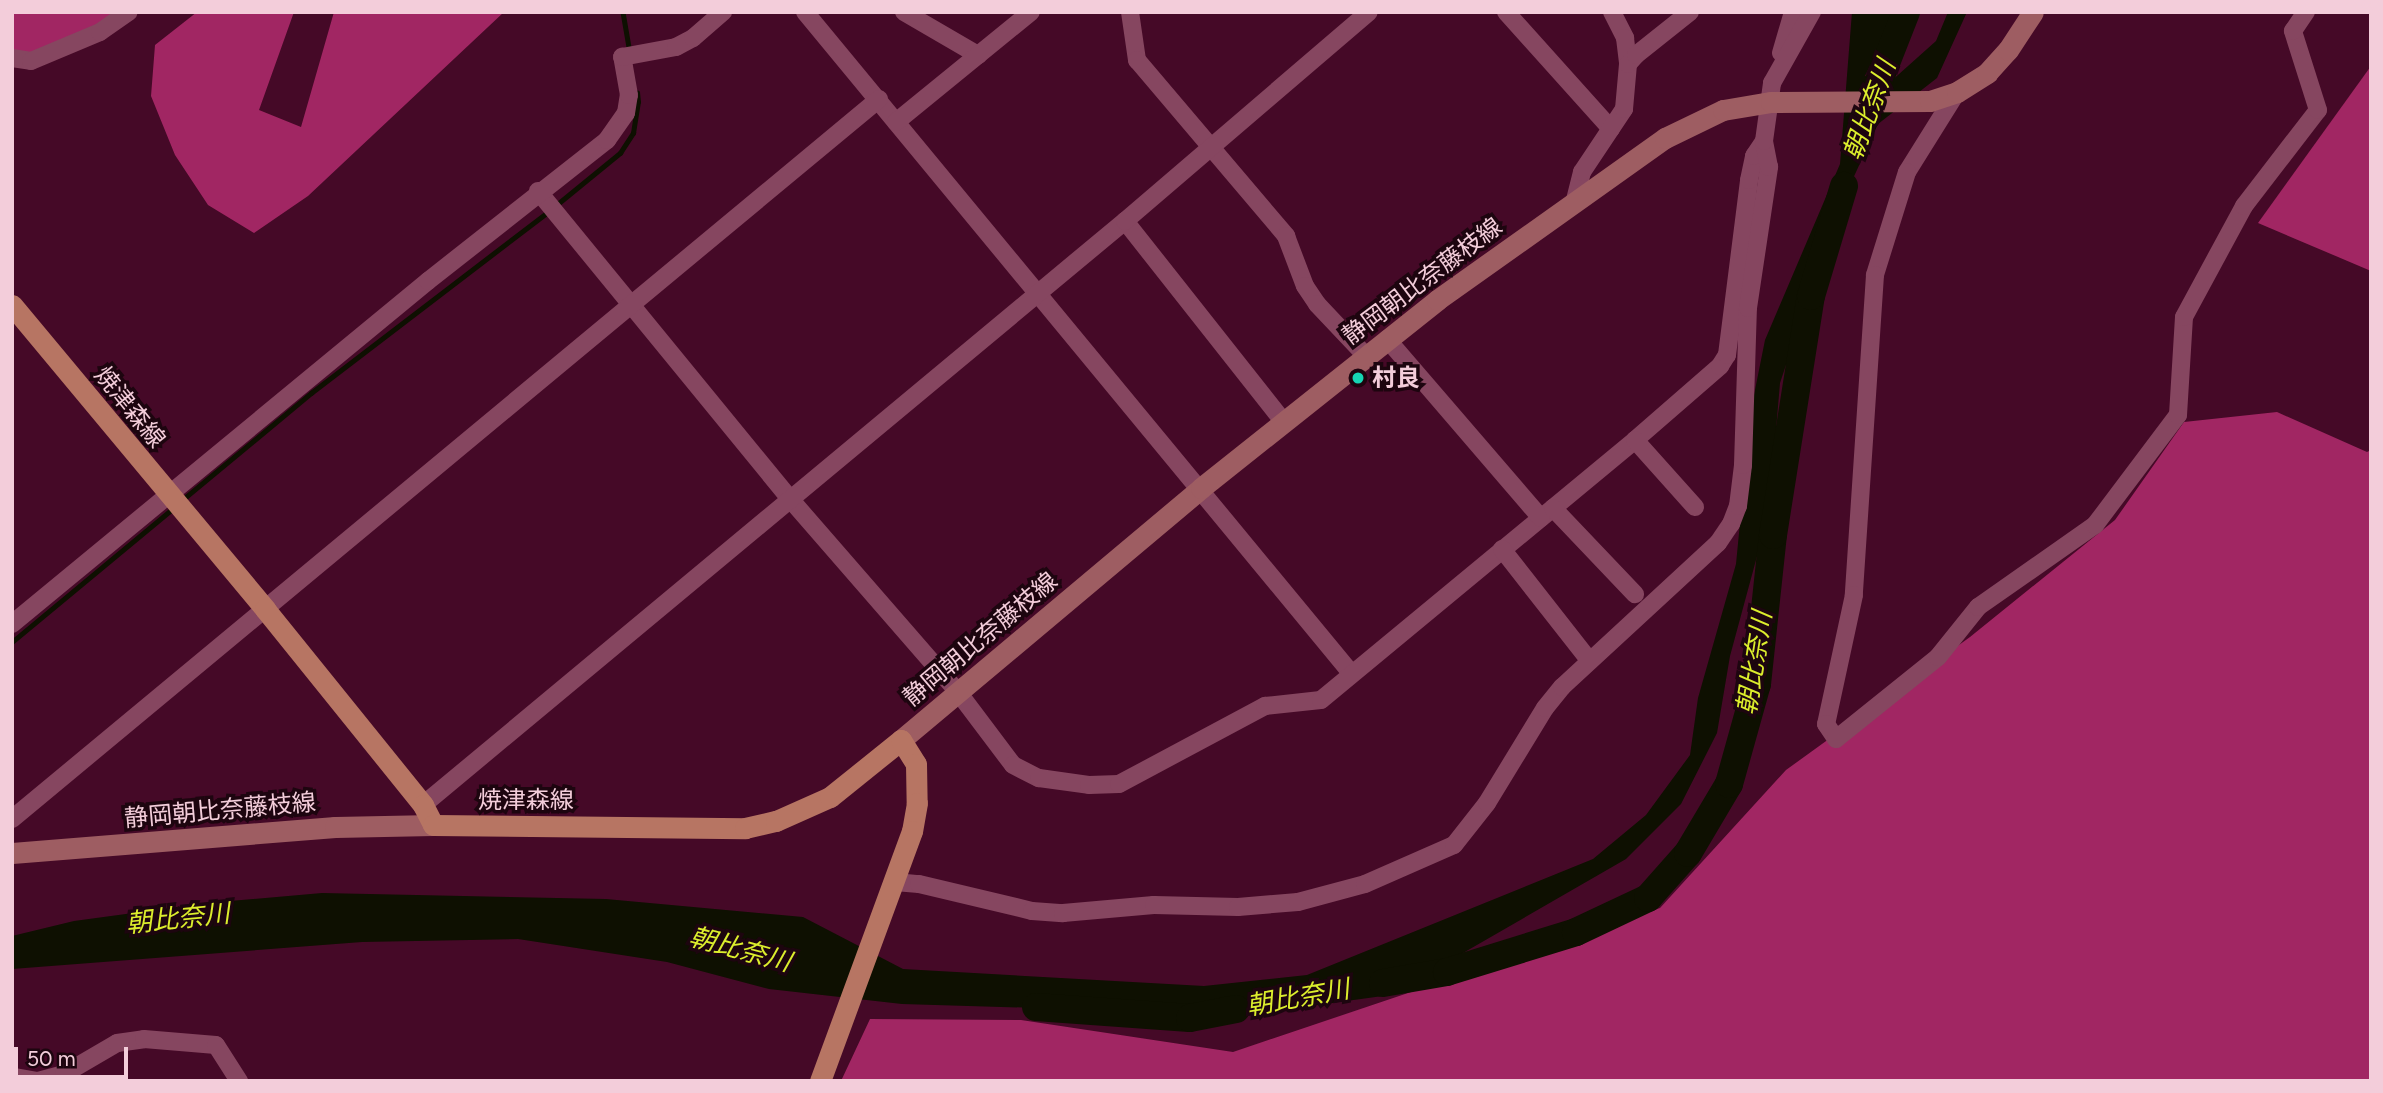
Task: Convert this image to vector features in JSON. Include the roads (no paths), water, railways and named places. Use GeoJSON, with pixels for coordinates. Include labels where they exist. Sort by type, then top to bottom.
{"type":"FeatureCollection","features":[{"type":"Feature","properties":{"kind":"main road","name":"静岡朝比奈藤枝線"},"geometry":{"type":"LineString","coordinates":[[901,740],[1201,488],[1387,339],[1575,200],[1665,138],[1723,110],[1779,96],[1930,101],[1957,92],[1994,65],[2008,50],[2033,12]]}},
{"type":"Feature","properties":{"kind":"main road","name":"焼津森線"},"geometry":{"type":"LineString","coordinates":[[12,305],[424,805],[433,825],[745,828],[776,821],[830,797],[901,740]]}},
{"type":"Feature","properties":{"kind":"main road"},"geometry":{"type":"LineString","coordinates":[[820,1081],[912,831],[916,803],[916,764],[901,740]]}},
{"type":"Feature","properties":{"kind":"main road","name":"静岡朝比奈藤枝線"},"geometry":{"type":"LineString","coordinates":[[12,853],[322,828],[433,825]]}},
{"type":"Feature","properties":{"kind":"street"},"geometry":{"type":"LineString","coordinates":[[12,58],[31,61],[100,32],[129,12]]}},
{"type":"Feature","properties":{"kind":"street"},"geometry":{"type":"LineString","coordinates":[[12,624],[538,191],[607,140],[626,113],[629,95],[622,57],[676,47],[693,38],[723,12]]}},
{"type":"Feature","properties":{"kind":"street"},"geometry":{"type":"LineString","coordinates":[[805,12],[1201,488],[1351,673]]}},
{"type":"Feature","properties":{"kind":"street"},"geometry":{"type":"LineString","coordinates":[[904,12],[978,55]]}},
{"type":"Feature","properties":{"kind":"street"},"geometry":{"type":"LineString","coordinates":[[896,122],[1031,12]]}},
{"type":"Feature","properties":{"kind":"street"},"geometry":{"type":"LineString","coordinates":[[1130,12],[1137,60],[1286,236],[1305,286],[1317,304],[1366,356]]}},
{"type":"Feature","properties":{"kind":"street"},"geometry":{"type":"LineString","coordinates":[[424,805],[1125,221],[1368,12]]}},
{"type":"Feature","properties":{"kind":"street"},"geometry":{"type":"LineString","coordinates":[[1575,200],[1582,172],[1623,110],[1628,64],[1625,37],[1612,12]]}},
{"type":"Feature","properties":{"kind":"street"},"geometry":{"type":"LineString","coordinates":[[1628,64],[1690,12]]}},
{"type":"Feature","properties":{"kind":"street"},"geometry":{"type":"LineString","coordinates":[[1779,96],[1793,12]]}},
{"type":"Feature","properties":{"kind":"street"},"geometry":{"type":"LineString","coordinates":[[538,191],[791,500],[958,692],[1013,765],[1030,775],[1089,785],[1119,784],[1265,706],[1321,700],[1635,440],[1720,366],[1727,355],[1754,156],[1764,141],[1812,12]]}},
{"type":"Feature","properties":{"kind":"street"},"geometry":{"type":"LineString","coordinates":[[1957,92],[1907,172],[1875,275],[1854,595],[1826,724],[1836,739],[1938,657],[1978,607],[2095,525],[2178,415],[2183,317],[2244,206],[2318,110],[2293,31],[2306,12]]}},
{"type":"Feature","properties":{"kind":"street"},"geometry":{"type":"LineString","coordinates":[[1515,15],[1611,129]]}},
{"type":"Feature","properties":{"kind":"street"},"geometry":{"type":"LineString","coordinates":[[12,819],[879,99]]}},
{"type":"Feature","properties":{"kind":"street"},"geometry":{"type":"LineString","coordinates":[[892,890],[919,884],[1032,911],[1063,914],[1154,905],[1238,907],[1298,902],[1365,884],[1454,845],[1487,803],[1545,708],[1588,660],[1718,543],[1731,524],[1738,506],[1743,465],[1748,308],[1769,167],[1764,141]]}},
{"type":"Feature","properties":{"kind":"street"},"geometry":{"type":"LineString","coordinates":[[1125,221],[1284,422]]}},
{"type":"Feature","properties":{"kind":"street"},"geometry":{"type":"LineString","coordinates":[[1387,339],[1547,513],[1635,594]]}},
{"type":"Feature","properties":{"kind":"street"},"geometry":{"type":"LineString","coordinates":[[1635,440],[1695,507]]}},
{"type":"Feature","properties":{"kind":"street"},"geometry":{"type":"LineString","coordinates":[[1502,549],[1588,660]]}},
{"type":"Feature","properties":{"kind":"street"},"geometry":{"type":"LineString","coordinates":[[15,1077],[38,1081],[64,1074],[117,1042],[144,1039],[216,1045],[239,1081]]}},
{"type":"Feature","properties":{"kind":"water"},"geometry":{"type":"Polygon","coordinates":[[[1852,12],[1896,12],[1865,76],[1889,83],[1936,41],[1948,12],[1967,12],[1937,78],[1878,124],[1834,220],[1780,383],[1769,512],[1730,656],[1717,733],[1681,804],[1626,859],[1390,995],[1222,1018],[1072,1009],[902,1004],[769,989],[667,962],[518,939],[362,942],[12,969],[12,936],[74,921],[207,903],[322,893],[606,899],[803,917],[903,969],[1204,986],[1307,975],[1593,859],[1646,815],[1690,755],[1698,698],[1736,564],[1751,410],[1765,340],[1840,164],[1852,12]]]}},
{"type":"Feature","properties":{"kind":"waterway"},"geometry":{"type":"LineString","coordinates":[[623,12],[630,53]]}},
{"type":"Feature","properties":{"kind":"waterway","name":"朝比奈川"},"geometry":{"type":"LineString","coordinates":[[1866,114],[1906,12]]}},
{"type":"Feature","properties":{"kind":"waterway"},"geometry":{"type":"LineString","coordinates":[[555,206],[620,153],[633,133],[637,93]]}},
{"type":"Feature","properties":{"kind":"waterway","name":"朝比奈川"},"geometry":{"type":"LineString","coordinates":[[1383,983],[1447,972],[1576,932],[1648,898],[1688,853],[1729,784],[1757,684],[1773,535],[1811,296],[1844,186]]}},
{"type":"Feature","properties":{"kind":"waterway"},"geometry":{"type":"LineString","coordinates":[[181,501],[311,393],[548,212]]}},
{"type":"Feature","properties":{"kind":"waterway"},"geometry":{"type":"LineString","coordinates":[[12,642],[172,509]]}},
{"type":"Feature","properties":{"kind":"waterway","name":"朝比奈川"},"geometry":{"type":"LineString","coordinates":[[1036,1007],[1190,1018],[1236,1009]]}},
{"type":"Feature","properties":{"kind":"place","name":"村良"},"geometry":{"type":"Point","coordinates":[1358,378]}}]}
